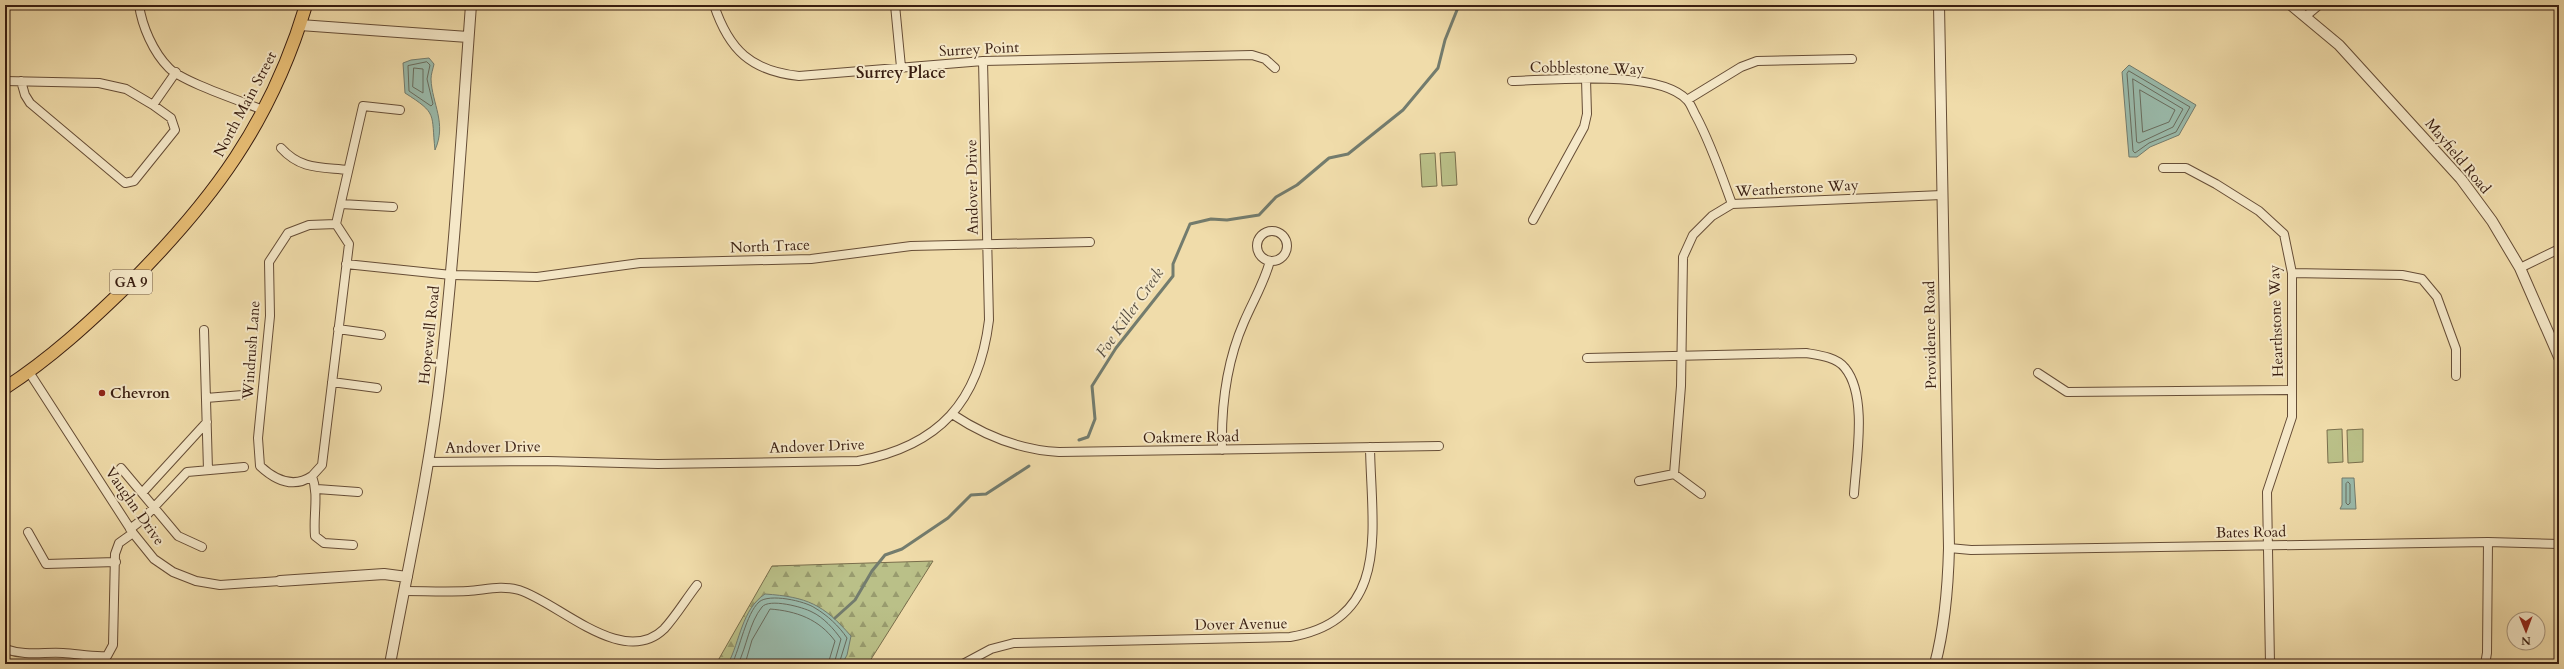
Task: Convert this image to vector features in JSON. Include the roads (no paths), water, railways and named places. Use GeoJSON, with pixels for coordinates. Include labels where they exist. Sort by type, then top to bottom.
{"type":"FeatureCollection","features":[{"type":"Feature","properties":{"kind":"main road","name":"North Main Street"},"geometry":{"type":"LineString","coordinates":[[5,388],[29,372],[90,322],[178,233],[231,166],[277,84],[300,25],[306,5]]}},
{"type":"Feature","properties":{"kind":"street"},"geometry":{"type":"LineString","coordinates":[[139,5],[142,21],[153,44],[169,68],[263,110]]}},
{"type":"Feature","properties":{"kind":"street","name":"Hopewell Road"},"geometry":{"type":"LineString","coordinates":[[390,664],[428,462],[441,372],[457,214],[470,5]]}},
{"type":"Feature","properties":{"kind":"street","name":"Surrey Point"},"geometry":{"type":"LineString","coordinates":[[714,5],[729,39],[743,56],[761,68],[779,74],[799,76],[983,61],[1252,55],[1265,59],[1276,68]]}},
{"type":"Feature","properties":{"kind":"street"},"geometry":{"type":"LineString","coordinates":[[895,5],[901,67]]}},
{"type":"Feature","properties":{"kind":"street","name":"Providence Road"},"geometry":{"type":"LineString","coordinates":[[1935,664],[1942,639],[1948,595],[1949,548],[1939,5]]}},
{"type":"Feature","properties":{"kind":"street","name":"Mayfield Road"},"geometry":{"type":"LineString","coordinates":[[2291,5],[2339,45],[2460,179],[2492,221],[2520,268],[2559,357]]}},
{"type":"Feature","properties":{"kind":"street"},"geometry":{"type":"LineString","coordinates":[[2306,16],[2319,5]]}},
{"type":"Feature","properties":{"kind":"street"},"geometry":{"type":"LineString","coordinates":[[300,25],[468,37]]}},
{"type":"Feature","properties":{"kind":"street"},"geometry":{"type":"LineString","coordinates":[[1732,204],[1709,140],[1688,100],[1741,67],[1756,61],[1852,59]]}},
{"type":"Feature","properties":{"kind":"street","name":"Andover Drive"},"geometry":{"type":"LineString","coordinates":[[428,462],[548,461],[658,464],[858,461],[885,456],[910,446],[933,431],[952,414],[974,382],[986,347],[988,320],[983,61]]}},
{"type":"Feature","properties":{"kind":"street"},"geometry":{"type":"LineString","coordinates":[[153,105],[176,72]]}},
{"type":"Feature","properties":{"kind":"street"},"geometry":{"type":"LineString","coordinates":[[1533,220],[1546,193],[1584,127],[1587,114],[1586,79]]}},
{"type":"Feature","properties":{"kind":"street","name":"Cobblestone Way"},"geometry":{"type":"LineString","coordinates":[[1512,81],[1586,79],[1637,80],[1663,85],[1688,100]]}},
{"type":"Feature","properties":{"kind":"street"},"geometry":{"type":"LineString","coordinates":[[5,81],[21,80],[99,83],[126,89],[171,118],[175,130],[134,181],[125,183],[30,103],[25,95],[21,80]]}},
{"type":"Feature","properties":{"kind":"street"},"geometry":{"type":"LineString","coordinates":[[353,545],[324,543],[315,536],[317,489],[312,476],[322,465],[349,244],[336,224],[363,106],[400,110]]}},
{"type":"Feature","properties":{"kind":"street"},"geometry":{"type":"LineString","coordinates":[[281,148],[290,157],[303,165],[348,170]]}},
{"type":"Feature","properties":{"kind":"street","name":"Hearthstone Way"},"geometry":{"type":"LineString","coordinates":[[2163,168],[2186,168],[2216,184],[2258,211],[2284,234],[2292,273],[2292,417],[2267,492],[2270,664]]}},
{"type":"Feature","properties":{"kind":"street","name":"Weatherstone Way"},"geometry":{"type":"LineString","coordinates":[[1674,474],[1682,386],[1681,357],[1683,257],[1693,235],[1712,216],[1732,204],[1942,195]]}},
{"type":"Feature","properties":{"kind":"street"},"geometry":{"type":"LineString","coordinates":[[341,204],[393,207]]}},
{"type":"Feature","properties":{"kind":"street","name":"Windrush Lane"},"geometry":{"type":"LineString","coordinates":[[312,476],[306,480],[291,483],[272,478],[260,466],[258,438],[270,316],[269,262],[288,233],[309,225],[336,224]]}},
{"type":"Feature","properties":{"kind":"street","name":"North Trace"},"geometry":{"type":"LineString","coordinates":[[451,275],[537,277],[640,263],[811,259],[911,246],[987,243],[1090,242]]}},
{"type":"Feature","properties":{"kind":"street"},"geometry":{"type":"LineString","coordinates":[[2520,268],[2559,249]]}},
{"type":"Feature","properties":{"kind":"street"},"geometry":{"type":"LineString","coordinates":[[1222,450],[1222,405],[1230,361],[1243,323],[1265,280],[1270,261]]}},
{"type":"Feature","properties":{"kind":"street"},"geometry":{"type":"LineString","coordinates":[[346,264],[451,275]]}},
{"type":"Feature","properties":{"kind":"street"},"geometry":{"type":"LineString","coordinates":[[2292,273],[2402,275],[2422,279],[2437,297],[2456,349],[2456,376]]}},
{"type":"Feature","properties":{"kind":"street"},"geometry":{"type":"LineString","coordinates":[[338,329],[381,335]]}},
{"type":"Feature","properties":{"kind":"street"},"geometry":{"type":"LineString","coordinates":[[204,330],[208,470]]}},
{"type":"Feature","properties":{"kind":"street"},"geometry":{"type":"LineString","coordinates":[[1587,358],[1806,353],[1826,357],[1845,367],[1856,391],[1858,405],[1854,494]]}},
{"type":"Feature","properties":{"kind":"street","name":"Vaughn Drive"},"geometry":{"type":"LineString","coordinates":[[29,372],[131,531],[154,559],[173,572],[196,581],[220,585],[384,574],[406,577]]}},
{"type":"Feature","properties":{"kind":"street"},"geometry":{"type":"LineString","coordinates":[[2038,373],[2067,392],[2292,390]]}},
{"type":"Feature","properties":{"kind":"street"},"geometry":{"type":"LineString","coordinates":[[332,382],[377,388]]}},
{"type":"Feature","properties":{"kind":"street"},"geometry":{"type":"LineString","coordinates":[[206,398],[243,394]]}},
{"type":"Feature","properties":{"kind":"street","name":"Oakmere Road"},"geometry":{"type":"LineString","coordinates":[[952,414],[994,438],[1041,451],[1067,453],[1438,446]]}},
{"type":"Feature","properties":{"kind":"street"},"geometry":{"type":"LineString","coordinates":[[142,494],[207,422]]}},
{"type":"Feature","properties":{"kind":"street","name":"Dover Avenue"},"geometry":{"type":"LineString","coordinates":[[963,664],[991,649],[1014,643],[1290,637],[1309,634],[1327,627],[1354,603],[1363,588],[1369,571],[1372,552],[1370,447]]}},
{"type":"Feature","properties":{"kind":"street"},"geometry":{"type":"LineString","coordinates":[[5,649],[20,654],[64,653],[91,657],[107,656],[113,646],[115,554],[120,543],[186,472],[244,467]]}},
{"type":"Feature","properties":{"kind":"street"},"geometry":{"type":"LineString","coordinates":[[121,468],[178,536],[202,547]]}},
{"type":"Feature","properties":{"kind":"street"},"geometry":{"type":"LineString","coordinates":[[1639,481],[1674,474],[1700,494]]}},
{"type":"Feature","properties":{"kind":"street"},"geometry":{"type":"LineString","coordinates":[[317,489],[358,492]]}},
{"type":"Feature","properties":{"kind":"street"},"geometry":{"type":"LineString","coordinates":[[28,532],[46,564],[116,562]]}},
{"type":"Feature","properties":{"kind":"street"},"geometry":{"type":"LineString","coordinates":[[2485,664],[2487,653],[2488,542]]}},
{"type":"Feature","properties":{"kind":"street","name":"Bates Road"},"geometry":{"type":"LineString","coordinates":[[1949,548],[2557,542]]}},
{"type":"Feature","properties":{"kind":"street"},"geometry":{"type":"LineString","coordinates":[[404,591],[469,591],[501,587],[519,590],[548,603],[592,630],[625,640],[639,641],[652,637],[664,629],[697,585]]}},
{"type":"Feature","properties":{"kind":"water"},"geometry":{"type":"Polygon","coordinates":[[[429,58],[434,64],[431,79],[440,131],[435,150],[431,116],[423,106],[405,93],[403,63],[411,60],[429,58]]]}},
{"type":"Feature","properties":{"kind":"water"},"geometry":{"type":"Polygon","coordinates":[[[2129,65],[2196,105],[2179,135],[2150,147],[2137,157],[2129,157],[2122,72],[2129,65]]]}},
{"type":"Feature","properties":{"kind":"water"},"geometry":{"type":"Polygon","coordinates":[[[2342,478],[2354,478],[2356,509],[2340,509],[2342,505],[2342,478]]]}},
{"type":"Feature","properties":{"kind":"water"},"geometry":{"type":"Polygon","coordinates":[[[765,594],[780,595],[803,600],[823,609],[832,616],[851,636],[847,655],[842,664],[728,664],[746,617],[757,600],[765,594]]]}},
{"type":"Feature","properties":{"kind":"waterway","name":"Foe Killer Creek"},"geometry":{"type":"LineString","coordinates":[[1079,440],[1088,437],[1095,419],[1092,386],[1116,348],[1173,276],[1173,264],[1190,224],[1211,219],[1227,220],[1259,215],[1276,197],[1297,185],[1329,158],[1348,154],[1403,110],[1438,68],[1445,40],[1459,5]]}},
{"type":"Feature","properties":{"kind":"waterway","name":"Foe Killer Creek"},"geometry":{"type":"LineString","coordinates":[[835,618],[855,600],[872,571],[885,555],[902,549],[948,518],[971,495],[986,494],[1029,466]]}},
{"type":"Feature","properties":{"kind":"place","name":"Chevron"},"geometry":{"type":"Point","coordinates":[102,393]}},
{"type":"Feature","properties":{"kind":"district","name":"Surrey Place"},"geometry":{"type":"Point","coordinates":[901,72]}}]}
